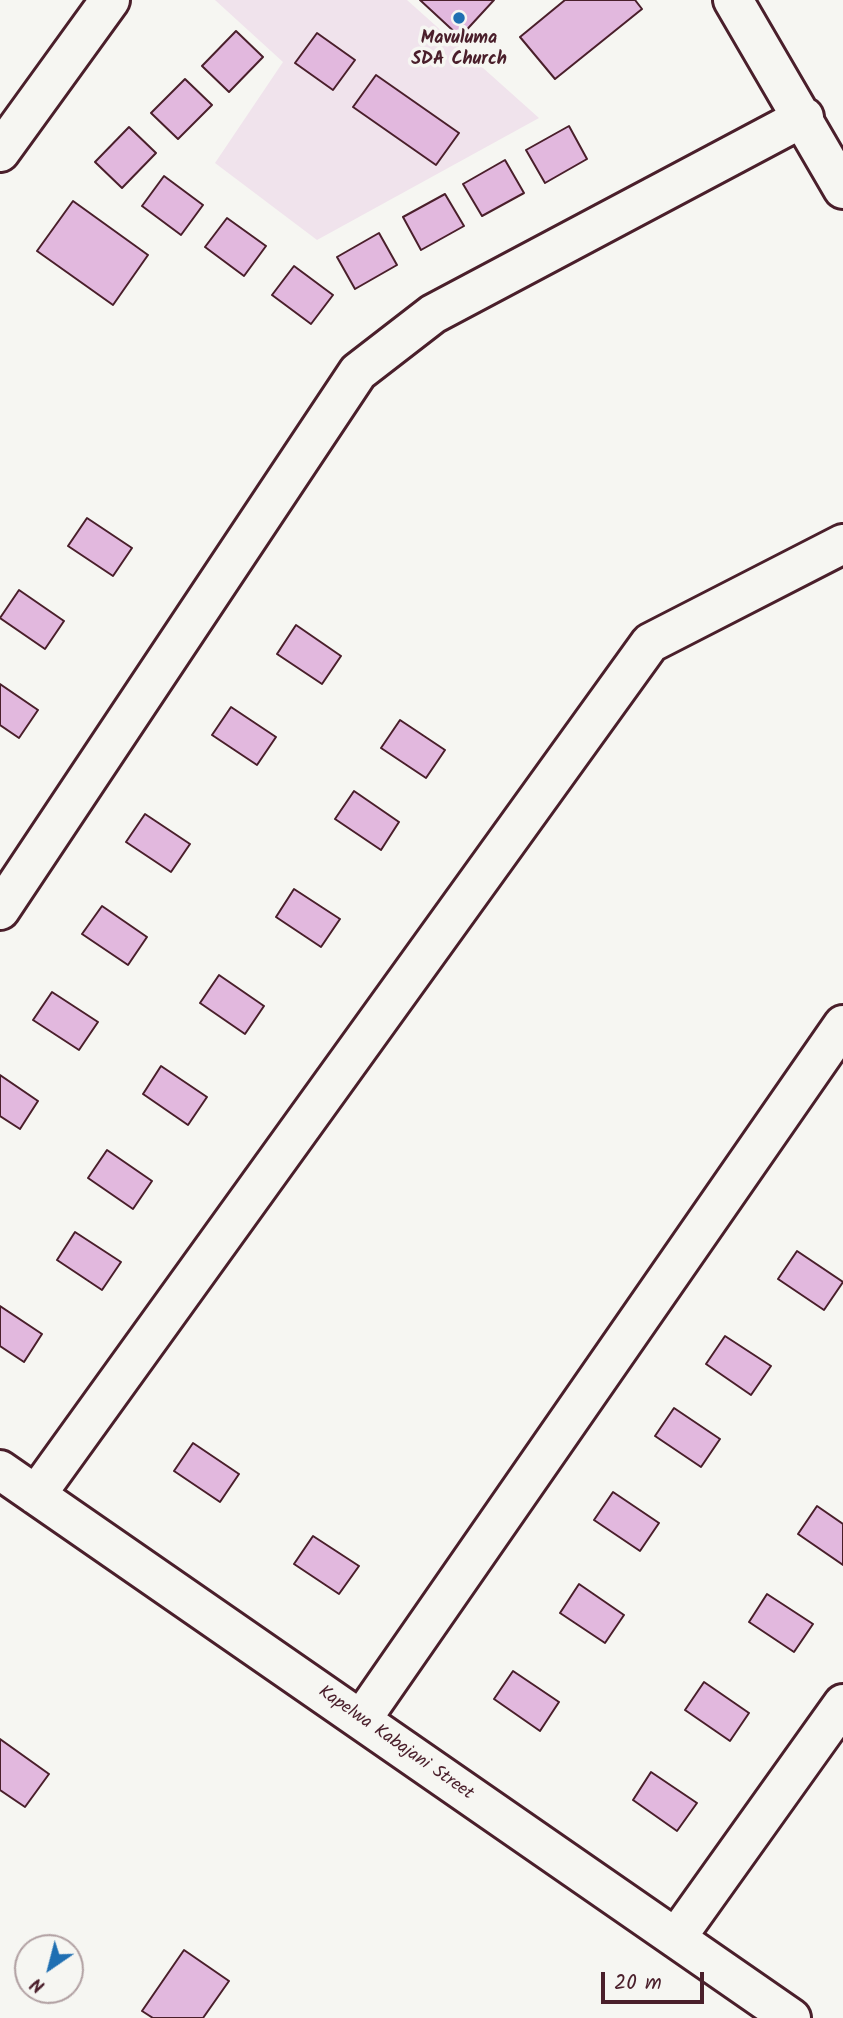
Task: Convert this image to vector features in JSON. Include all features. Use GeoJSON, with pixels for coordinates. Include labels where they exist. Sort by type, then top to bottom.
{"type":"FeatureCollection","features":[{"type":"Feature","properties":{"kind":"street"},"geometry":{"type":"LineString","coordinates":[[0,152],[110,0]]}},
{"type":"Feature","properties":{"kind":"street"},"geometry":{"type":"LineString","coordinates":[[733,0],[804,117],[843,189]]}},
{"type":"Feature","properties":{"kind":"street"},"geometry":{"type":"LineString","coordinates":[[0,910],[358,372],[433,314],[804,117]]}},
{"type":"Feature","properties":{"kind":"street"},"geometry":{"type":"LineString","coordinates":[[36,1495],[650,643],[843,544]]}},
{"type":"Feature","properties":{"kind":"street"},"geometry":{"type":"LineString","coordinates":[[361,1720],[843,1025]]}},
{"type":"Feature","properties":{"kind":"street","name":"Kapelwa Kabajani Street"},"geometry":{"type":"LineString","coordinates":[[0,1470],[791,2018]]}},
{"type":"Feature","properties":{"kind":"street"},"geometry":{"type":"LineString","coordinates":[[676,1938],[843,1704]]}},
{"type":"Feature","properties":{"kind":"shaded area"},"geometry":{"type":"Polygon","coordinates":[[[215,0],[407,0],[539,118],[317,240],[215,163],[283,62],[215,0]]]}},
{"type":"Feature","properties":{"kind":"building","name":"Mavuluma SDA Church"},"geometry":{"type":"Polygon","coordinates":[[[420,0],[494,0],[460,37],[420,0]]]}},
{"type":"Feature","properties":{"kind":"building"},"geometry":{"type":"Polygon","coordinates":[[[565,0],[635,0],[642,9],[555,79],[520,37],[565,0]]]}},
{"type":"Feature","properties":{"kind":"building"},"geometry":{"type":"Polygon","coordinates":[[[236,31],[263,57],[229,92],[202,66],[236,31]]]}},
{"type":"Feature","properties":{"kind":"building"},"geometry":{"type":"Polygon","coordinates":[[[317,33],[355,60],[333,90],[295,63],[317,33]]]}},
{"type":"Feature","properties":{"kind":"building"},"geometry":{"type":"Polygon","coordinates":[[[376,75],[459,133],[436,165],[353,107],[376,75]]]}},
{"type":"Feature","properties":{"kind":"building"},"geometry":{"type":"Polygon","coordinates":[[[185,79],[212,105],[178,139],[151,113],[185,79]]]}},
{"type":"Feature","properties":{"kind":"building"},"geometry":{"type":"Polygon","coordinates":[[[569,126],[587,159],[545,183],[526,150],[569,126]]]}},
{"type":"Feature","properties":{"kind":"building"},"geometry":{"type":"Polygon","coordinates":[[[129,127],[156,153],[122,188],[95,162],[129,127]]]}},
{"type":"Feature","properties":{"kind":"building"},"geometry":{"type":"Polygon","coordinates":[[[505,160],[524,193],[482,216],[463,184],[505,160]]]}},
{"type":"Feature","properties":{"kind":"building"},"geometry":{"type":"Polygon","coordinates":[[[164,176],[203,205],[181,235],[142,206],[164,176]]]}},
{"type":"Feature","properties":{"kind":"building"},"geometry":{"type":"Polygon","coordinates":[[[445,194],[464,226],[421,250],[403,217],[445,194]]]}},
{"type":"Feature","properties":{"kind":"building"},"geometry":{"type":"Polygon","coordinates":[[[73,201],[148,255],[113,305],[37,251],[73,201]]]}},
{"type":"Feature","properties":{"kind":"building"},"geometry":{"type":"Polygon","coordinates":[[[227,218],[266,246],[244,276],[205,247],[227,218]]]}},
{"type":"Feature","properties":{"kind":"building"},"geometry":{"type":"Polygon","coordinates":[[[379,233],[397,265],[355,289],[337,257],[379,233]]]}},
{"type":"Feature","properties":{"kind":"building"},"geometry":{"type":"Polygon","coordinates":[[[294,266],[333,295],[311,324],[272,295],[294,266]]]}},
{"type":"Feature","properties":{"kind":"building"},"geometry":{"type":"Polygon","coordinates":[[[87,518],[132,548],[113,576],[68,546],[87,518]]]}},
{"type":"Feature","properties":{"kind":"building"},"geometry":{"type":"Polygon","coordinates":[[[19,590],[64,621],[45,649],[0,618],[19,590]]]}},
{"type":"Feature","properties":{"kind":"building"},"geometry":{"type":"Polygon","coordinates":[[[296,625],[341,656],[322,684],[277,654],[296,625]]]}},
{"type":"Feature","properties":{"kind":"building"},"geometry":{"type":"Polygon","coordinates":[[[0,684],[38,710],[19,738],[0,725],[0,684]]]}},
{"type":"Feature","properties":{"kind":"building"},"geometry":{"type":"Polygon","coordinates":[[[231,707],[276,737],[257,765],[212,735],[231,707]]]}},
{"type":"Feature","properties":{"kind":"building"},"geometry":{"type":"Polygon","coordinates":[[[400,720],[445,750],[426,778],[381,748],[400,720]]]}},
{"type":"Feature","properties":{"kind":"building"},"geometry":{"type":"Polygon","coordinates":[[[354,791],[399,822],[381,850],[335,819],[354,791]]]}},
{"type":"Feature","properties":{"kind":"building"},"geometry":{"type":"Polygon","coordinates":[[[145,814],[190,844],[171,872],[126,842],[145,814]]]}},
{"type":"Feature","properties":{"kind":"building"},"geometry":{"type":"Polygon","coordinates":[[[294,889],[340,919],[321,947],[276,917],[294,889]]]}},
{"type":"Feature","properties":{"kind":"building"},"geometry":{"type":"Polygon","coordinates":[[[102,906],[147,937],[128,965],[82,934],[102,906]]]}},
{"type":"Feature","properties":{"kind":"building"},"geometry":{"type":"Polygon","coordinates":[[[219,975],[264,1006],[245,1034],[200,1003],[219,975]]]}},
{"type":"Feature","properties":{"kind":"building"},"geometry":{"type":"Polygon","coordinates":[[[52,992],[98,1022],[79,1050],[33,1020],[52,992]]]}},
{"type":"Feature","properties":{"kind":"building"},"geometry":{"type":"Polygon","coordinates":[[[161,1066],[207,1097],[188,1125],[143,1094],[161,1066]]]}},
{"type":"Feature","properties":{"kind":"building"},"geometry":{"type":"Polygon","coordinates":[[[0,1075],[38,1101],[20,1129],[0,1116],[0,1075]]]}},
{"type":"Feature","properties":{"kind":"building"},"geometry":{"type":"Polygon","coordinates":[[[107,1150],[152,1181],[133,1209],[88,1178],[107,1150]]]}},
{"type":"Feature","properties":{"kind":"building"},"geometry":{"type":"Polygon","coordinates":[[[75,1232],[121,1262],[102,1290],[57,1260],[75,1232]]]}},
{"type":"Feature","properties":{"kind":"building"},"geometry":{"type":"Polygon","coordinates":[[[797,1251],[843,1282],[824,1310],[778,1279],[797,1251]]]}},
{"type":"Feature","properties":{"kind":"building"},"geometry":{"type":"Polygon","coordinates":[[[0,1306],[42,1334],[24,1362],[0,1346],[0,1306]]]}},
{"type":"Feature","properties":{"kind":"building"},"geometry":{"type":"Polygon","coordinates":[[[725,1336],[771,1366],[751,1395],[706,1364],[725,1336]]]}},
{"type":"Feature","properties":{"kind":"building"},"geometry":{"type":"Polygon","coordinates":[[[674,1408],[720,1439],[701,1467],[655,1436],[674,1408]]]}},
{"type":"Feature","properties":{"kind":"building"},"geometry":{"type":"Polygon","coordinates":[[[193,1443],[239,1474],[220,1502],[174,1471],[193,1443]]]}},
{"type":"Feature","properties":{"kind":"building"},"geometry":{"type":"Polygon","coordinates":[[[613,1492],[659,1523],[640,1551],[594,1520],[613,1492]]]}},
{"type":"Feature","properties":{"kind":"building"},"geometry":{"type":"Polygon","coordinates":[[[817,1506],[843,1524],[843,1565],[798,1534],[817,1506]]]}},
{"type":"Feature","properties":{"kind":"building"},"geometry":{"type":"Polygon","coordinates":[[[313,1536],[359,1566],[339,1594],[294,1564],[313,1536]]]}},
{"type":"Feature","properties":{"kind":"building"},"geometry":{"type":"Polygon","coordinates":[[[579,1584],[624,1615],[605,1643],[560,1613],[579,1584]]]}},
{"type":"Feature","properties":{"kind":"building"},"geometry":{"type":"Polygon","coordinates":[[[767,1594],[813,1624],[794,1652],[749,1622],[767,1594]]]}},
{"type":"Feature","properties":{"kind":"building"},"geometry":{"type":"Polygon","coordinates":[[[513,1671],[559,1702],[540,1731],[494,1699],[513,1671]]]}},
{"type":"Feature","properties":{"kind":"building"},"geometry":{"type":"Polygon","coordinates":[[[704,1682],[749,1713],[730,1741],[685,1710],[704,1682]]]}},
{"type":"Feature","properties":{"kind":"building"},"geometry":{"type":"Polygon","coordinates":[[[0,1739],[49,1774],[25,1807],[0,1790],[0,1739]]]}},
{"type":"Feature","properties":{"kind":"building"},"geometry":{"type":"Polygon","coordinates":[[[651,1772],[697,1803],[677,1831],[633,1800],[651,1772]]]}},
{"type":"Feature","properties":{"kind":"building"},"geometry":{"type":"Polygon","coordinates":[[[184,1950],[229,1981],[203,2018],[153,2018],[142,2011],[184,1950]]]}},
{"type":"Feature","properties":{"kind":"place","name":"Mavuluma SDA Church"},"geometry":{"type":"Point","coordinates":[459,18]}}]}
